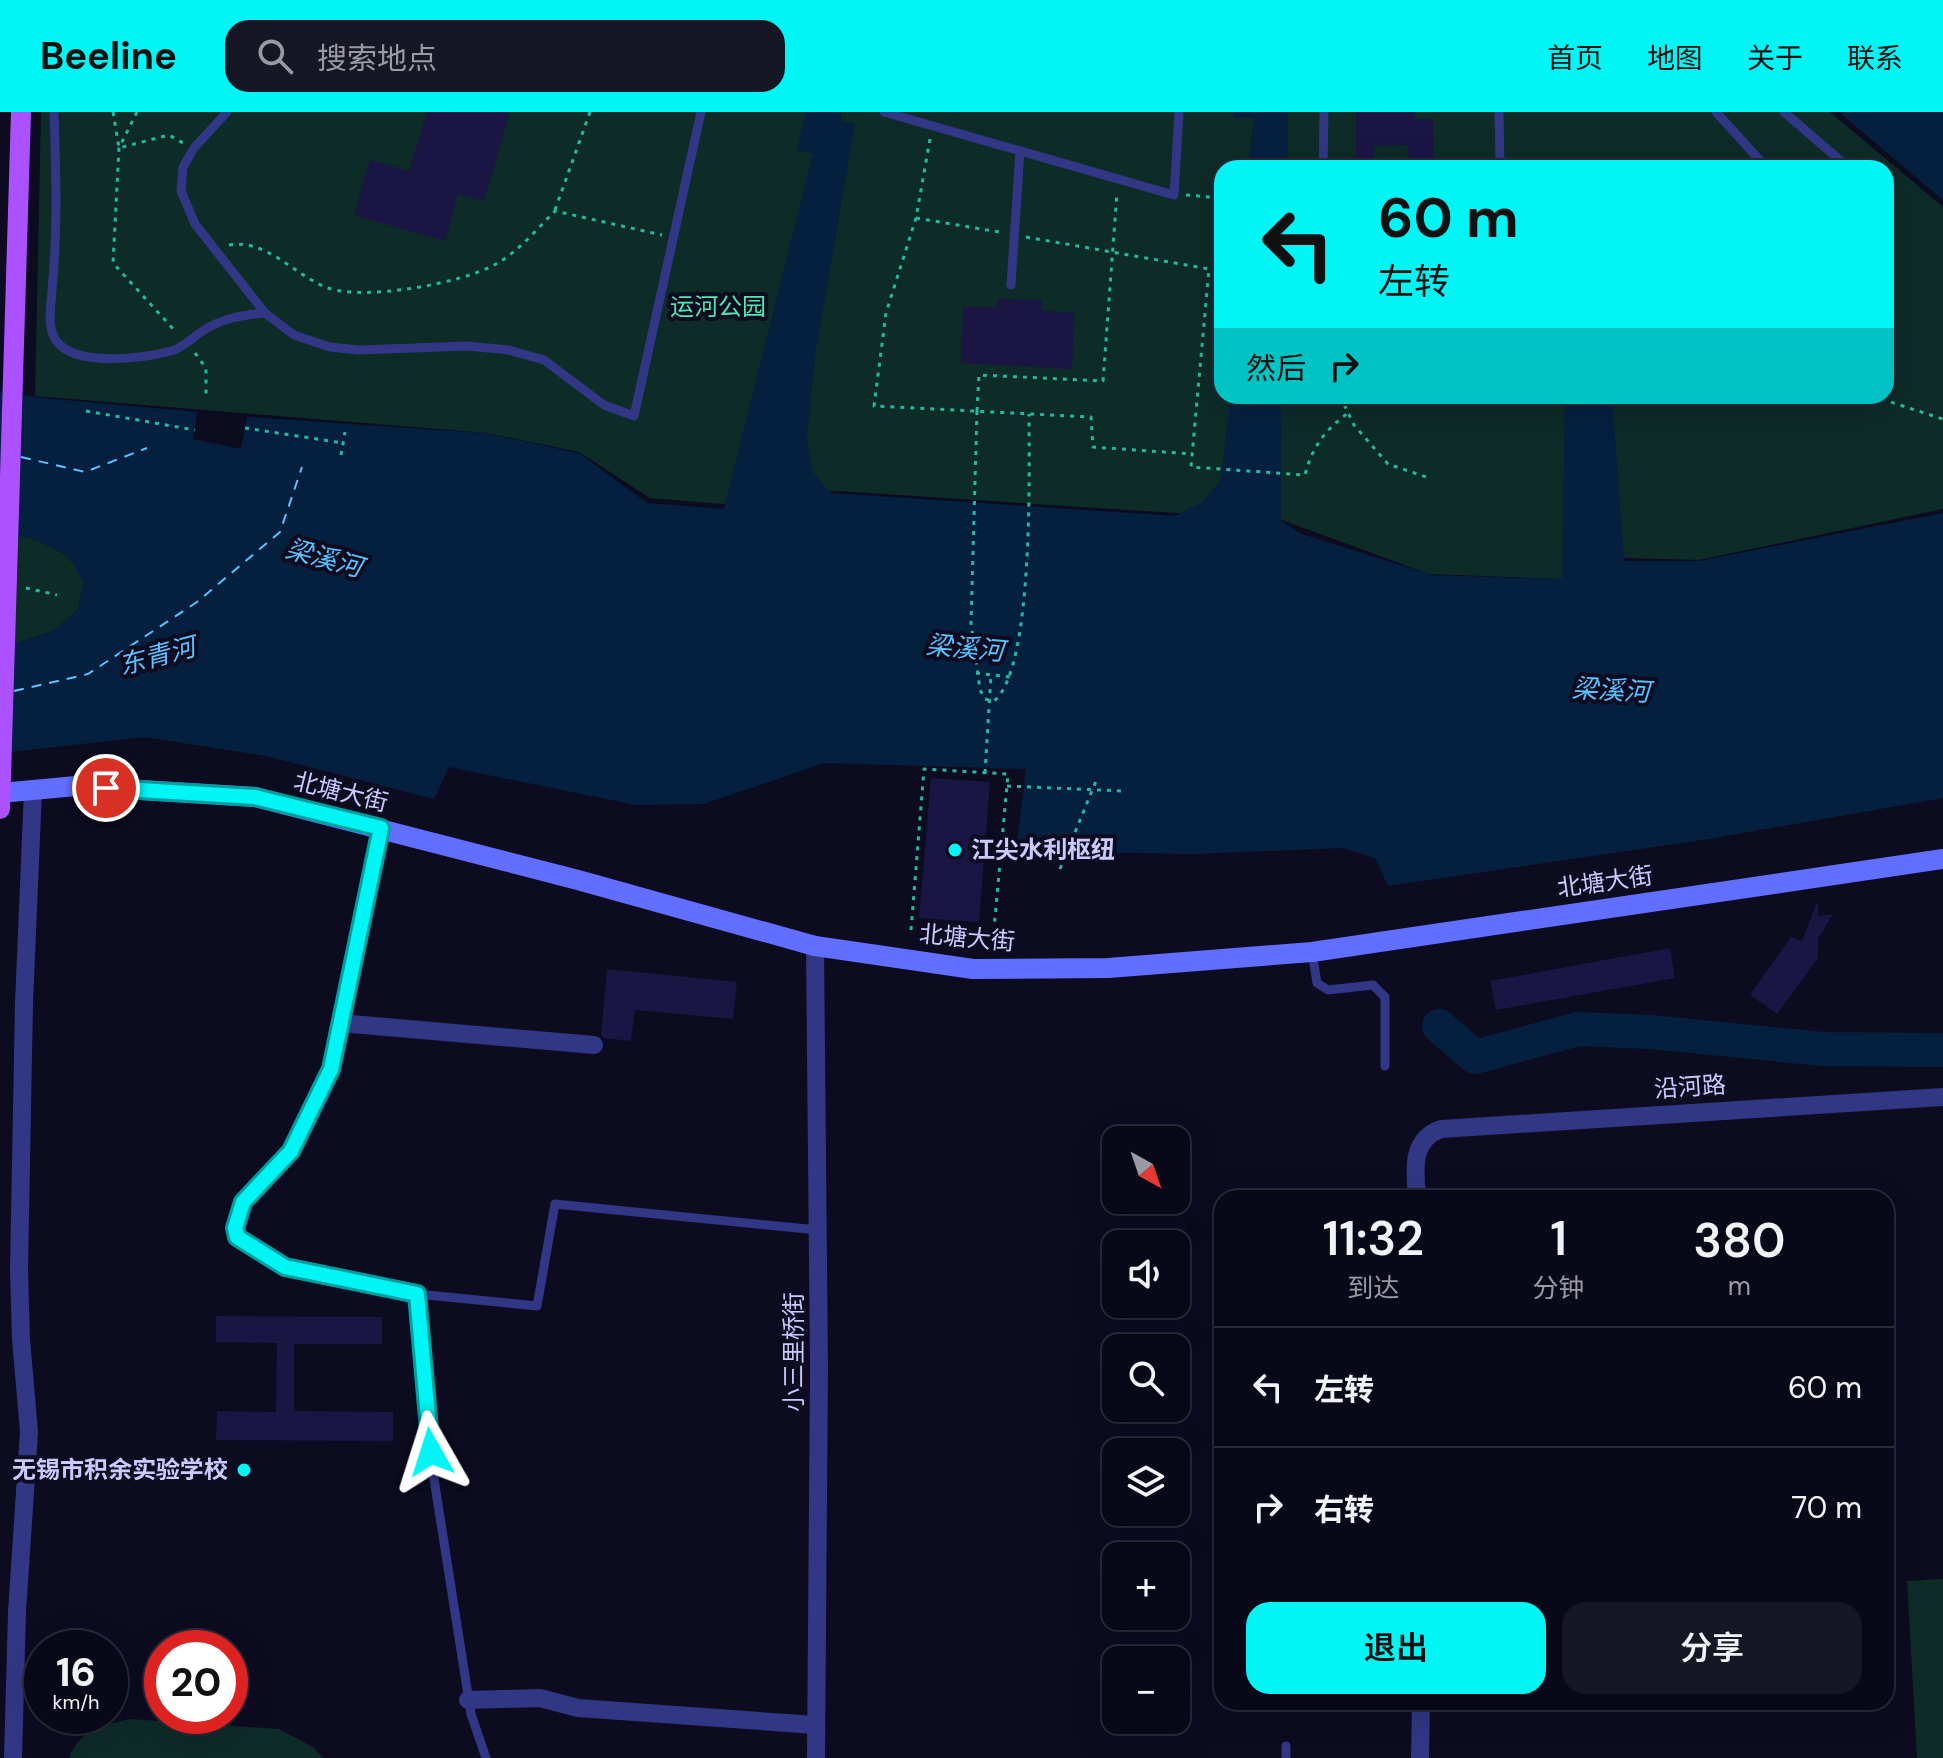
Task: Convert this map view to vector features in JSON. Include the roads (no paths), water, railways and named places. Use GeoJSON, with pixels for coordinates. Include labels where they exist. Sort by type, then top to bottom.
{"type":"FeatureCollection","features":[{"type":"Feature","properties":{"kind":"main road"},"geometry":{"type":"LineString","coordinates":[[0,809],[21,112]]}},
{"type":"Feature","properties":{"kind":"main road","name":"北塘大街"},"geometry":{"type":"LineString","coordinates":[[0,793],[76,786],[255,797],[381,828],[815,946],[973,969],[1108,968],[1312,952],[1943,859]]}},
{"type":"Feature","properties":{"kind":"street"},"geometry":{"type":"LineString","coordinates":[[13,1758],[17,1612],[29,1432],[19,1270],[24,1003],[33,790]]}},
{"type":"Feature","properties":{"kind":"street"},"geometry":{"type":"LineString","coordinates":[[381,828],[331,1069],[291,1151],[243,1202],[235,1228],[237,1237],[285,1267],[417,1294]]}},
{"type":"Feature","properties":{"kind":"street","name":"小三里桥街"},"geometry":{"type":"LineString","coordinates":[[815,946],[818,1230],[816,1758]]}},
{"type":"Feature","properties":{"kind":"street"},"geometry":{"type":"LineString","coordinates":[[340,1023],[594,1045]]}},
{"type":"Feature","properties":{"kind":"street","name":"沿河路"},"geometry":{"type":"LineString","coordinates":[[1416,1190],[1418,1146],[1429,1133],[1441,1129],[1943,1097]]}},
{"type":"Feature","properties":{"kind":"street"},"geometry":{"type":"LineString","coordinates":[[468,1700],[540,1698],[578,1708],[815,1725]]}},
{"type":"Feature","properties":{"kind":"street"},"geometry":{"type":"LineString","coordinates":[[1420,1758],[1421,1710]]}},
{"type":"Feature","properties":{"kind":"lane"},"geometry":{"type":"LineString","coordinates":[[54,112],[58,230],[49,323],[58,344],[79,355],[111,359],[176,350],[204,330],[235,316],[265,313]]}},
{"type":"Feature","properties":{"kind":"lane"},"geometry":{"type":"LineString","coordinates":[[227,112],[194,148],[183,167],[181,191],[195,224],[214,249],[265,313],[294,335],[330,347],[359,350],[467,346],[509,350],[544,360],[604,405],[634,416],[701,112]]}},
{"type":"Feature","properties":{"kind":"lane"},"geometry":{"type":"LineString","coordinates":[[884,112],[1174,195],[1179,112]]}},
{"type":"Feature","properties":{"kind":"lane"},"geometry":{"type":"LineString","coordinates":[[1323,160],[1324,112]]}},
{"type":"Feature","properties":{"kind":"lane"},"geometry":{"type":"LineString","coordinates":[[1499,112],[1500,160]]}},
{"type":"Feature","properties":{"kind":"lane"},"geometry":{"type":"LineString","coordinates":[[1716,112],[1760,160]]}},
{"type":"Feature","properties":{"kind":"lane"},"geometry":{"type":"LineString","coordinates":[[1784,112],[1840,160]]}},
{"type":"Feature","properties":{"kind":"lane"},"geometry":{"type":"LineString","coordinates":[[1011,285],[1020,151]]}},
{"type":"Feature","properties":{"kind":"lane"},"geometry":{"type":"LineString","coordinates":[[1312,952],[1317,983],[1328,990],[1373,985],[1385,997],[1385,1066]]}},
{"type":"Feature","properties":{"kind":"lane"},"geometry":{"type":"LineString","coordinates":[[486,1758],[468,1700],[434,1479],[417,1294],[537,1306],[555,1204],[818,1230]]}},
{"type":"Feature","properties":{"kind":"lane"},"geometry":{"type":"LineString","coordinates":[[1286,1746],[1286,1758]]}},
{"type":"Feature","properties":{"kind":"water"},"geometry":{"type":"Polygon","coordinates":[[[806,112],[842,112],[841,121],[855,124],[815,356],[807,439],[813,472],[830,493],[1175,516],[1202,502],[1220,481],[1230,404],[1281,404],[1281,521],[1302,534],[1432,575],[1562,579],[1565,404],[1613,404],[1624,561],[1699,561],[1943,513],[1943,798],[1709,839],[1388,886],[1375,858],[1342,848],[1194,854],[1016,851],[1026,769],[824,763],[704,804],[636,805],[449,767],[434,799],[266,756],[145,737],[0,753],[0,648],[53,631],[78,610],[84,582],[68,556],[39,541],[0,530],[0,391],[43,398],[197,412],[193,439],[241,449],[247,417],[484,433],[579,453],[647,503],[724,509],[813,154],[797,150],[806,112]]]}},
{"type":"Feature","properties":{"kind":"water"},"geometry":{"type":"Polygon","coordinates":[[[1234,112],[1288,112],[1288,160],[1249,160],[1254,118],[1233,118],[1234,112]]]}},
{"type":"Feature","properties":{"kind":"water"},"geometry":{"type":"Polygon","coordinates":[[[1839,112],[1943,112],[1943,200],[1839,112]]]}},
{"type":"Feature","properties":{"kind":"waterway"},"geometry":{"type":"LineString","coordinates":[[1439,1026],[1475,1057],[1578,1029],[1651,1032],[1823,1049],[1943,1050]]}},
{"type":"Feature","properties":{"kind":"place","name":"江尖水利枢纽"},"geometry":{"type":"Point","coordinates":[955,850]}},
{"type":"Feature","properties":{"kind":"place","name":"无锡市积余实验学校"},"geometry":{"type":"Point","coordinates":[244,1470]}},
{"type":"Feature","properties":{"kind":"park label","name":"运河公园"},"geometry":{"type":"Point","coordinates":[718,307]}},
{"type":"Feature","properties":{"kind":"water label","name":"梁溪河"},"geometry":{"type":"Point","coordinates":[324,558]}},
{"type":"Feature","properties":{"kind":"water label","name":"梁溪河"},"geometry":{"type":"Point","coordinates":[965,648]}},
{"type":"Feature","properties":{"kind":"water label","name":"东青河"},"geometry":{"type":"Point","coordinates":[157,656]}},
{"type":"Feature","properties":{"kind":"water label","name":"梁溪河"},"geometry":{"type":"Point","coordinates":[1611,690]}}]}
